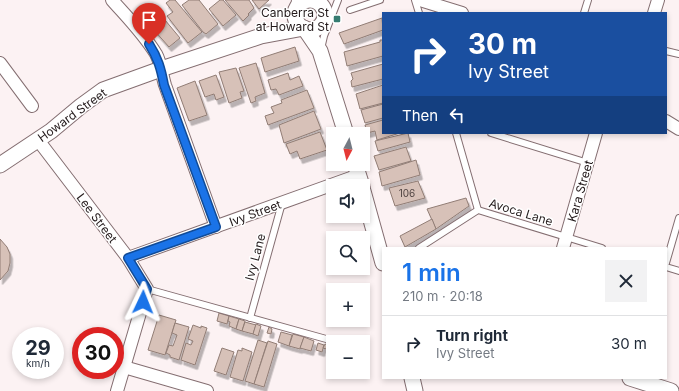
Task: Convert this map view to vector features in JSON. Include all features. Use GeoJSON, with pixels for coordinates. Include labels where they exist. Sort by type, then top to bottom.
{"type":"FeatureCollection","features":[{"type":"Feature","properties":{"kind":"street"},"geometry":{"type":"LineString","coordinates":[[112,0],[157,55],[164,85],[216,227]]}},
{"type":"Feature","properties":{"kind":"street"},"geometry":{"type":"LineString","coordinates":[[320,51],[325,12],[320,4],[313,0],[305,1],[297,6],[297,21],[305,28],[320,51],[344,127]]}},
{"type":"Feature","properties":{"kind":"street"},"geometry":{"type":"LineString","coordinates":[[420,0],[459,12]]}},
{"type":"Feature","properties":{"kind":"street"},"geometry":{"type":"LineString","coordinates":[[654,12],[658,0]]}},
{"type":"Feature","properties":{"kind":"street","name":"Howard Street"},"geometry":{"type":"LineString","coordinates":[[262,36],[290,17],[297,6]]}},
{"type":"Feature","properties":{"kind":"street"},"geometry":{"type":"LineString","coordinates":[[305,28],[314,29],[325,12]]}},
{"type":"Feature","properties":{"kind":"street","name":"Howard Street"},"geometry":{"type":"LineString","coordinates":[[0,164],[38,140],[103,90],[161,69],[262,36],[305,28]]}},
{"type":"Feature","properties":{"kind":"street"},"geometry":{"type":"LineString","coordinates":[[0,63],[32,106]]}},
{"type":"Feature","properties":{"kind":"street"},"geometry":{"type":"LineString","coordinates":[[667,122],[679,129]]}},
{"type":"Feature","properties":{"kind":"street","name":"Kara Street"},"geometry":{"type":"LineString","coordinates":[[565,243],[596,134]]}},
{"type":"Feature","properties":{"kind":"street","name":"Lee Street"},"geometry":{"type":"LineString","coordinates":[[38,140],[128,258],[147,289]]}},
{"type":"Feature","properties":{"kind":"street","name":"Ivy Street"},"geometry":{"type":"LineString","coordinates":[[128,258],[359,175]]}},
{"type":"Feature","properties":{"kind":"street"},"geometry":{"type":"LineString","coordinates":[[370,216],[382,259]]}},
{"type":"Feature","properties":{"kind":"street"},"geometry":{"type":"LineString","coordinates":[[147,289],[124,367],[207,391]]}},
{"type":"Feature","properties":{"kind":"street"},"geometry":{"type":"LineString","coordinates":[[117,391],[120,379]]}},
{"type":"Feature","properties":{"kind":"street"},"geometry":{"type":"LineString","coordinates":[[412,379],[415,391]]}},
{"type":"Feature","properties":{"kind":"street"},"geometry":{"type":"LineString","coordinates":[[633,379],[670,391]]}},
{"type":"Feature","properties":{"kind":"lane"},"geometry":{"type":"LineString","coordinates":[[320,51],[324,36],[338,0]]}},
{"type":"Feature","properties":{"kind":"lane"},"geometry":{"type":"LineString","coordinates":[[350,10],[380,0]]}},
{"type":"Feature","properties":{"kind":"lane"},"geometry":{"type":"LineString","coordinates":[[415,0],[419,12]]}},
{"type":"Feature","properties":{"kind":"lane"},"geometry":{"type":"LineString","coordinates":[[584,12],[588,0]]}},
{"type":"Feature","properties":{"kind":"lane"},"geometry":{"type":"LineString","coordinates":[[667,51],[679,54]]}},
{"type":"Feature","properties":{"kind":"lane"},"geometry":{"type":"LineString","coordinates":[[456,134],[478,210]]}},
{"type":"Feature","properties":{"kind":"lane"},"geometry":{"type":"LineString","coordinates":[[494,134],[588,163]]}},
{"type":"Feature","properties":{"kind":"lane","name":"Ivy Lane"},"geometry":{"type":"LineString","coordinates":[[250,318],[282,203]]}},
{"type":"Feature","properties":{"kind":"lane","name":"Avoca Lane"},"geometry":{"type":"LineString","coordinates":[[421,247],[478,210],[565,243],[595,247]]}},
{"type":"Feature","properties":{"kind":"lane"},"geometry":{"type":"LineString","coordinates":[[667,260],[679,218]]}},
{"type":"Feature","properties":{"kind":"lane"},"geometry":{"type":"LineString","coordinates":[[667,267],[679,271]]}},
{"type":"Feature","properties":{"kind":"lane"},"geometry":{"type":"LineString","coordinates":[[147,289],[326,339]]}},
{"type":"Feature","properties":{"kind":"building"},"geometry":{"type":"Polygon","coordinates":[[[170,0],[175,0],[202,32],[188,43],[167,16],[173,12],[166,3],[170,0]]]}},
{"type":"Feature","properties":{"kind":"building"},"geometry":{"type":"Polygon","coordinates":[[[189,0],[199,0],[218,24],[206,34],[182,5],[189,0]]]}},
{"type":"Feature","properties":{"kind":"building"},"geometry":{"type":"Polygon","coordinates":[[[220,0],[223,0],[236,15],[223,26],[209,9],[220,0]]]}},
{"type":"Feature","properties":{"kind":"building"},"geometry":{"type":"Polygon","coordinates":[[[225,0],[249,0],[254,8],[243,21],[225,0]]]}},
{"type":"Feature","properties":{"kind":"building"},"geometry":{"type":"Polygon","coordinates":[[[252,0],[269,0],[259,9],[252,0]]]}},
{"type":"Feature","properties":{"kind":"building"},"geometry":{"type":"Polygon","coordinates":[[[155,8],[180,38],[169,47],[153,29],[155,27],[146,16],[155,8]]]}},
{"type":"Feature","properties":{"kind":"building"},"geometry":{"type":"Polygon","coordinates":[[[382,18],[382,30],[344,44],[339,33],[382,18]]]}},
{"type":"Feature","properties":{"kind":"building"},"geometry":{"type":"Polygon","coordinates":[[[380,40],[382,40],[382,56],[347,66],[344,52],[380,42],[380,40]]]}},
{"type":"Feature","properties":{"kind":"building"},"geometry":{"type":"Polygon","coordinates":[[[295,47],[299,61],[265,72],[261,58],[295,47]]]}},
{"type":"Feature","properties":{"kind":"building"},"geometry":{"type":"Polygon","coordinates":[[[256,63],[265,93],[255,97],[256,101],[251,103],[239,68],[256,63]]]}},
{"type":"Feature","properties":{"kind":"building"},"geometry":{"type":"Polygon","coordinates":[[[382,64],[382,79],[352,87],[351,81],[353,79],[351,73],[382,64]]]}},
{"type":"Feature","properties":{"kind":"building"},"geometry":{"type":"Polygon","coordinates":[[[236,68],[244,91],[240,92],[242,98],[229,103],[219,72],[236,68]]]}},
{"type":"Feature","properties":{"kind":"building"},"geometry":{"type":"Polygon","coordinates":[[[288,73],[290,80],[299,76],[303,86],[279,95],[276,89],[271,90],[268,80],[288,73]]]}},
{"type":"Feature","properties":{"kind":"building"},"geometry":{"type":"Polygon","coordinates":[[[216,75],[224,97],[216,100],[214,94],[205,97],[199,81],[216,75]]]}},
{"type":"Feature","properties":{"kind":"building"},"geometry":{"type":"Polygon","coordinates":[[[195,81],[207,115],[189,121],[177,88],[195,81]]]}},
{"type":"Feature","properties":{"kind":"building"},"geometry":{"type":"Polygon","coordinates":[[[382,85],[382,103],[360,109],[356,94],[382,85]]]}},
{"type":"Feature","properties":{"kind":"building"},"geometry":{"type":"Polygon","coordinates":[[[307,90],[314,108],[268,125],[265,116],[274,113],[271,107],[282,103],[281,100],[307,90]]]}},
{"type":"Feature","properties":{"kind":"building"},"geometry":{"type":"Polygon","coordinates":[[[382,104],[382,118],[365,123],[361,110],[382,104]]]}},
{"type":"Feature","properties":{"kind":"building"},"geometry":{"type":"Polygon","coordinates":[[[314,111],[321,129],[284,143],[279,125],[314,111]]]}},
{"type":"Feature","properties":{"kind":"building"},"geometry":{"type":"Polygon","coordinates":[[[382,120],[382,134],[397,134],[377,140],[375,131],[370,132],[370,127],[366,127],[365,125],[382,120]]]}},
{"type":"Feature","properties":{"kind":"building"},"geometry":{"type":"Polygon","coordinates":[[[320,132],[326,150],[300,159],[297,151],[290,154],[286,144],[320,132]]]}},
{"type":"Feature","properties":{"kind":"building"},"geometry":{"type":"Polygon","coordinates":[[[408,134],[410,142],[378,151],[375,141],[408,134]]]}},
{"type":"Feature","properties":{"kind":"building"},"geometry":{"type":"Polygon","coordinates":[[[406,147],[411,161],[379,170],[374,156],[406,147]]]}},
{"type":"Feature","properties":{"kind":"building"},"geometry":{"type":"Polygon","coordinates":[[[416,160],[420,175],[382,186],[379,172],[416,160]]]}},
{"type":"Feature","properties":{"kind":"building"},"geometry":{"type":"Polygon","coordinates":[[[418,181],[425,198],[395,206],[389,188],[418,181]]]}},
{"type":"Feature","properties":{"kind":"building"},"geometry":{"type":"Polygon","coordinates":[[[466,198],[469,206],[436,229],[427,209],[466,198]]]}},
{"type":"Feature","properties":{"kind":"building"},"geometry":{"type":"Polygon","coordinates":[[[432,219],[436,229],[405,247],[400,236],[432,219]]]}},
{"type":"Feature","properties":{"kind":"building"},"geometry":{"type":"Polygon","coordinates":[[[0,239],[7,247],[10,254],[10,263],[8,271],[0,280],[0,239]]]}},
{"type":"Feature","properties":{"kind":"building"},"geometry":{"type":"Polygon","coordinates":[[[219,313],[229,316],[227,324],[217,321],[219,313]]]}},
{"type":"Feature","properties":{"kind":"building"},"geometry":{"type":"Polygon","coordinates":[[[159,315],[176,320],[165,355],[148,350],[159,315]]]}},
{"type":"Feature","properties":{"kind":"building"},"geometry":{"type":"Polygon","coordinates":[[[229,316],[239,319],[236,329],[229,326],[229,316]]]}},
{"type":"Feature","properties":{"kind":"building"},"geometry":{"type":"Polygon","coordinates":[[[239,319],[245,321],[242,331],[236,329],[239,319]]]}},
{"type":"Feature","properties":{"kind":"building"},"geometry":{"type":"Polygon","coordinates":[[[245,322],[256,325],[253,334],[242,331],[245,322]]]}},
{"type":"Feature","properties":{"kind":"building"},"geometry":{"type":"Polygon","coordinates":[[[175,323],[189,327],[179,360],[170,357],[170,355],[166,353],[169,345],[173,346],[177,335],[172,333],[175,323]]]}},
{"type":"Feature","properties":{"kind":"building"},"geometry":{"type":"Polygon","coordinates":[[[256,324],[261,326],[258,336],[253,334],[256,324]]]}},
{"type":"Feature","properties":{"kind":"building"},"geometry":{"type":"Polygon","coordinates":[[[193,325],[201,328],[201,326],[207,328],[195,365],[181,360],[186,343],[191,345],[193,341],[188,339],[193,325]]]}},
{"type":"Feature","properties":{"kind":"building"},"geometry":{"type":"Polygon","coordinates":[[[269,327],[272,329],[271,334],[267,333],[269,327]]]}},
{"type":"Feature","properties":{"kind":"building"},"geometry":{"type":"Polygon","coordinates":[[[281,332],[292,335],[289,346],[278,342],[281,332]]]}},
{"type":"Feature","properties":{"kind":"building"},"geometry":{"type":"Polygon","coordinates":[[[293,334],[304,337],[300,349],[289,346],[293,334]]]}},
{"type":"Feature","properties":{"kind":"building"},"geometry":{"type":"Polygon","coordinates":[[[304,337],[314,341],[311,351],[300,348],[304,337]]]}},
{"type":"Feature","properties":{"kind":"building"},"geometry":{"type":"Polygon","coordinates":[[[258,340],[267,343],[254,384],[245,381],[258,340]]]}},
{"type":"Feature","properties":{"kind":"building"},"geometry":{"type":"Polygon","coordinates":[[[268,341],[277,344],[264,387],[254,384],[268,341]]]}},
{"type":"Feature","properties":{"kind":"building"},"geometry":{"type":"Polygon","coordinates":[[[318,343],[324,345],[322,352],[316,350],[318,343]]]}},
{"type":"Feature","properties":{"kind":"building"},"geometry":{"type":"Polygon","coordinates":[[[222,348],[234,352],[226,375],[214,371],[222,348]]]}},
{"type":"Feature","properties":{"kind":"building"},"geometry":{"type":"Polygon","coordinates":[[[242,348],[252,352],[243,381],[230,377],[238,350],[242,351],[242,348]]]}},
{"type":"Feature","properties":{"kind":"place","name":"Canberra St at Howard St"},"geometry":{"type":"Point","coordinates":[337,19]}},
{"type":"Feature","properties":{"kind":"route"},"geometry":{"type":"LineString","coordinates":[[143,302],[147,289],[128,258],[216,227],[164,85],[157,55],[149,44]]}}]}
